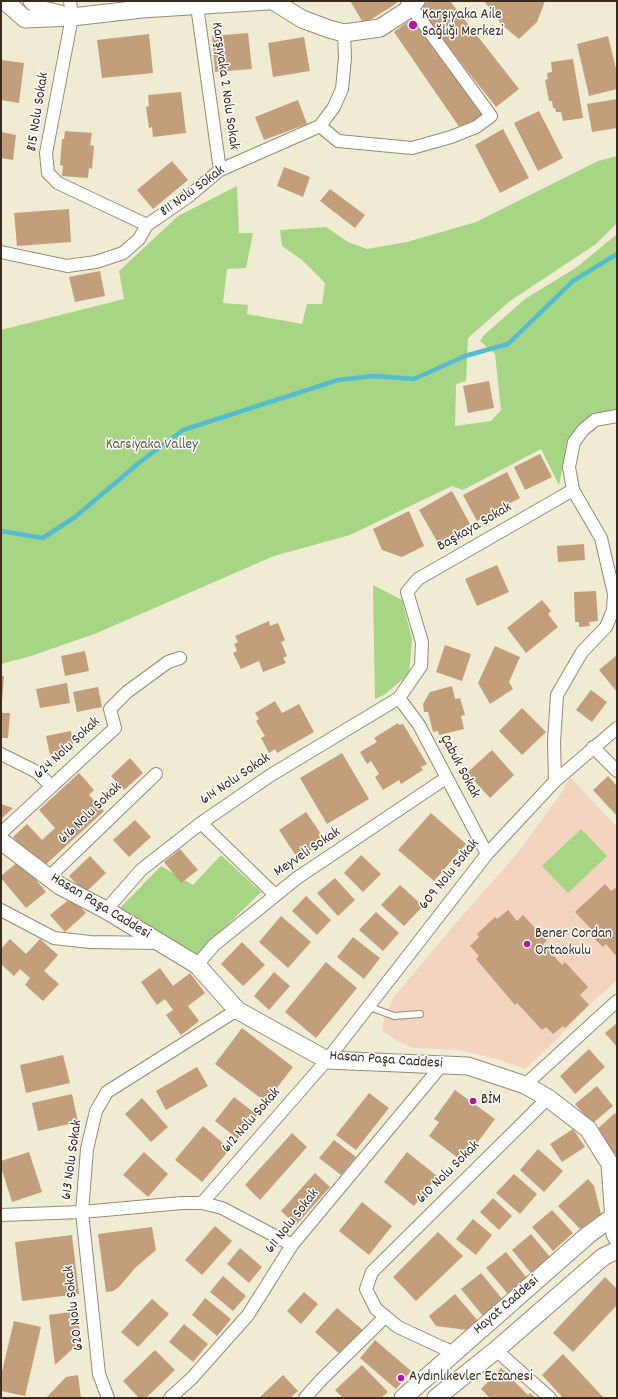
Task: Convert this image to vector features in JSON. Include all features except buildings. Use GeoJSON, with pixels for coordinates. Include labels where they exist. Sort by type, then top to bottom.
{"type":"FeatureCollection","features":[{"type":"Feature","properties":{"kind":"street"},"geometry":{"type":"LineString","coordinates":[[5,1],[25,19],[71,9]]}},
{"type":"Feature","properties":{"kind":"street"},"geometry":{"type":"LineString","coordinates":[[32,1],[43,10],[268,1]]}},
{"type":"Feature","properties":{"kind":"street"},"geometry":{"type":"LineString","coordinates":[[273,1],[302,19],[344,33],[380,28],[411,3],[491,116],[476,127],[451,137],[412,148],[338,141],[320,126]]}},
{"type":"Feature","properties":{"kind":"street","name":"Karşıyaka 2 Nolu Sokak"},"geometry":{"type":"LineString","coordinates":[[197,4],[220,170]]}},
{"type":"Feature","properties":{"kind":"street","name":"815 Nolu Sokak"},"geometry":{"type":"LineString","coordinates":[[71,9],[46,154],[48,173],[58,183],[147,225]]}},
{"type":"Feature","properties":{"kind":"street","name":"811 Nolu Sokak"},"geometry":{"type":"LineString","coordinates":[[1,252],[66,266],[96,262],[123,253],[140,239],[147,225],[189,196],[220,170],[320,126],[334,107],[342,89],[345,58],[344,33]]}},
{"type":"Feature","properties":{"kind":"street"},"geometry":{"type":"LineString","coordinates":[[555,781],[554,742],[557,695],[582,652],[606,627],[613,610],[614,594],[601,538],[573,490],[569,467],[574,442],[583,430],[595,420],[617,416]]}},
{"type":"Feature","properties":{"kind":"street","name":"Başkaya Sokak"},"geometry":{"type":"LineString","coordinates":[[400,698],[421,666],[422,642],[407,592],[418,579],[573,490]]}},
{"type":"Feature","properties":{"kind":"street","name":"624 Nolu Sokak"},"geometry":{"type":"LineString","coordinates":[[1,833],[115,728],[110,709],[127,692],[168,662],[180,658]]}},
{"type":"Feature","properties":{"kind":"street","name":"Çabuk Sokak"},"geometry":{"type":"LineString","coordinates":[[400,698],[419,725],[487,854]]}},
{"type":"Feature","properties":{"kind":"street","name":"614 Nolu Sokak"},"geometry":{"type":"LineString","coordinates":[[106,910],[141,870],[201,823],[271,775],[400,698]]}},
{"type":"Feature","properties":{"kind":"street","name":"609 Nolu Sokak"},"geometry":{"type":"LineString","coordinates":[[326,1060],[487,854],[555,781],[617,728]]}},
{"type":"Feature","properties":{"kind":"street"},"geometry":{"type":"LineString","coordinates":[[593,747],[617,772]]}},
{"type":"Feature","properties":{"kind":"street"},"geometry":{"type":"LineString","coordinates":[[1,754],[37,772],[51,786]]}},
{"type":"Feature","properties":{"kind":"street","name":"616 Nolu Sokak"},"geometry":{"type":"LineString","coordinates":[[49,877],[156,774]]}},
{"type":"Feature","properties":{"kind":"street","name":"Meyveli Sokak"},"geometry":{"type":"LineString","coordinates":[[197,965],[214,945],[297,878],[446,778]]}},
{"type":"Feature","properties":{"kind":"street"},"geometry":{"type":"LineString","coordinates":[[201,823],[275,895]]}},
{"type":"Feature","properties":{"kind":"street","name":"Hasan Paşa Caddesi"},"geometry":{"type":"LineString","coordinates":[[1,841],[60,886],[106,910],[197,965],[237,1010],[326,1060],[468,1066],[525,1085],[548,1098],[588,1129],[610,1164],[614,1181],[616,1234]]}},
{"type":"Feature","properties":{"kind":"street"},"geometry":{"type":"LineString","coordinates":[[1,910],[54,938],[90,942],[159,943]]}},
{"type":"Feature","properties":{"kind":"street"},"geometry":{"type":"LineString","coordinates":[[525,1085],[617,1001]]}},
{"type":"Feature","properties":{"kind":"street","name":"613 Nolu Sokak"},"geometry":{"type":"LineString","coordinates":[[1,1214],[82,1212],[87,1149],[96,1111],[107,1092],[237,1010]]}},
{"type":"Feature","properties":{"kind":"street","name":"612 Nolu Sokak"},"geometry":{"type":"LineString","coordinates":[[202,1203],[326,1060]]}},
{"type":"Feature","properties":{"kind":"street","name":"611 Nolu Sokak"},"geometry":{"type":"LineString","coordinates":[[170,1398],[192,1378],[248,1314],[292,1245],[442,1065]]}},
{"type":"Feature","properties":{"kind":"street","name":"610 Nolu Sokak"},"geometry":{"type":"LineString","coordinates":[[385,1317],[376,1309],[366,1289],[372,1272],[548,1098]]}},
{"type":"Feature","properties":{"kind":"street"},"geometry":{"type":"LineString","coordinates":[[82,1212],[182,1203],[202,1203],[222,1208],[292,1245]]}},
{"type":"Feature","properties":{"kind":"street","name":"620 Nolu Sokak"},"geometry":{"type":"LineString","coordinates":[[82,1212],[99,1374],[108,1398]]}},
{"type":"Feature","properties":{"kind":"street","name":"Hayat Caddesi"},"geometry":{"type":"LineString","coordinates":[[436,1398],[496,1350],[603,1257],[616,1234]]}},
{"type":"Feature","properties":{"kind":"street","name":"Hayat Caddesi"},"geometry":{"type":"LineString","coordinates":[[403,1398],[588,1236],[616,1234]]}},
{"type":"Feature","properties":{"kind":"street"},"geometry":{"type":"LineString","coordinates":[[305,1398],[321,1380],[385,1317],[398,1328],[454,1353]]}},
{"type":"Feature","properties":{"kind":"street"},"geometry":{"type":"LineString","coordinates":[[496,1350],[550,1398]]}},
{"type":"Feature","properties":{"kind":"lane"},"geometry":{"type":"LineString","coordinates":[[367,1006],[394,1016],[420,1014]]}},
{"type":"Feature","properties":{"kind":"shaded area","name":"Bener Cordan Ortaokulu"},"geometry":{"type":"Polygon","coordinates":[[[570,777],[617,827],[617,980],[584,1010],[554,1042],[525,1069],[497,1059],[458,1050],[413,1048],[382,1031],[384,1019],[393,998],[461,917],[515,856],[560,795],[570,777]]]}},
{"type":"Feature","properties":{"kind":"green space","name":"Karsiyaka Valley"},"geometry":{"type":"Polygon","coordinates":[[[617,156],[617,223],[596,244],[510,301],[468,338],[466,381],[456,384],[455,426],[491,421],[501,410],[495,354],[480,341],[484,335],[525,299],[577,267],[617,234],[617,412],[595,415],[581,424],[567,445],[559,485],[541,449],[463,490],[452,486],[350,535],[274,556],[97,633],[31,656],[1,664],[1,330],[124,299],[119,271],[178,216],[237,186],[239,233],[253,233],[246,268],[227,269],[223,303],[248,305],[247,314],[302,324],[307,304],[322,304],[325,283],[302,260],[282,246],[280,230],[326,227],[348,242],[367,249],[407,242],[476,222],[598,161],[617,156]]]}},
{"type":"Feature","properties":{"kind":"green space"},"geometry":{"type":"Polygon","coordinates":[[[373,585],[402,600],[412,639],[409,674],[384,695],[375,699],[373,585]]]}},
{"type":"Feature","properties":{"kind":"green space"},"geometry":{"type":"Polygon","coordinates":[[[581,829],[607,856],[568,893],[542,866],[581,829]]]}},
{"type":"Feature","properties":{"kind":"green space"},"geometry":{"type":"Polygon","coordinates":[[[221,855],[261,892],[195,957],[117,911],[161,866],[193,885],[221,855]]]}},
{"type":"Feature","properties":{"kind":"waterway"},"geometry":{"type":"LineString","coordinates":[[1,531],[43,538],[75,517],[140,462],[183,430],[338,380],[374,376],[414,379],[465,356],[508,344],[573,281],[617,254]]}},
{"type":"Feature","properties":{"kind":"place","name":"Karşıyaka Aile Sağlığı Merkezi"},"geometry":{"type":"Point","coordinates":[413,25]}},
{"type":"Feature","properties":{"kind":"place","name":"Bener Cordan Ortaokulu"},"geometry":{"type":"Point","coordinates":[527,944]}},
{"type":"Feature","properties":{"kind":"place","name":"BİM"},"geometry":{"type":"Point","coordinates":[473,1101]}},
{"type":"Feature","properties":{"kind":"place","name":"Aydınlıkevler Eczanesi"},"geometry":{"type":"Point","coordinates":[401,1378]}}]}
